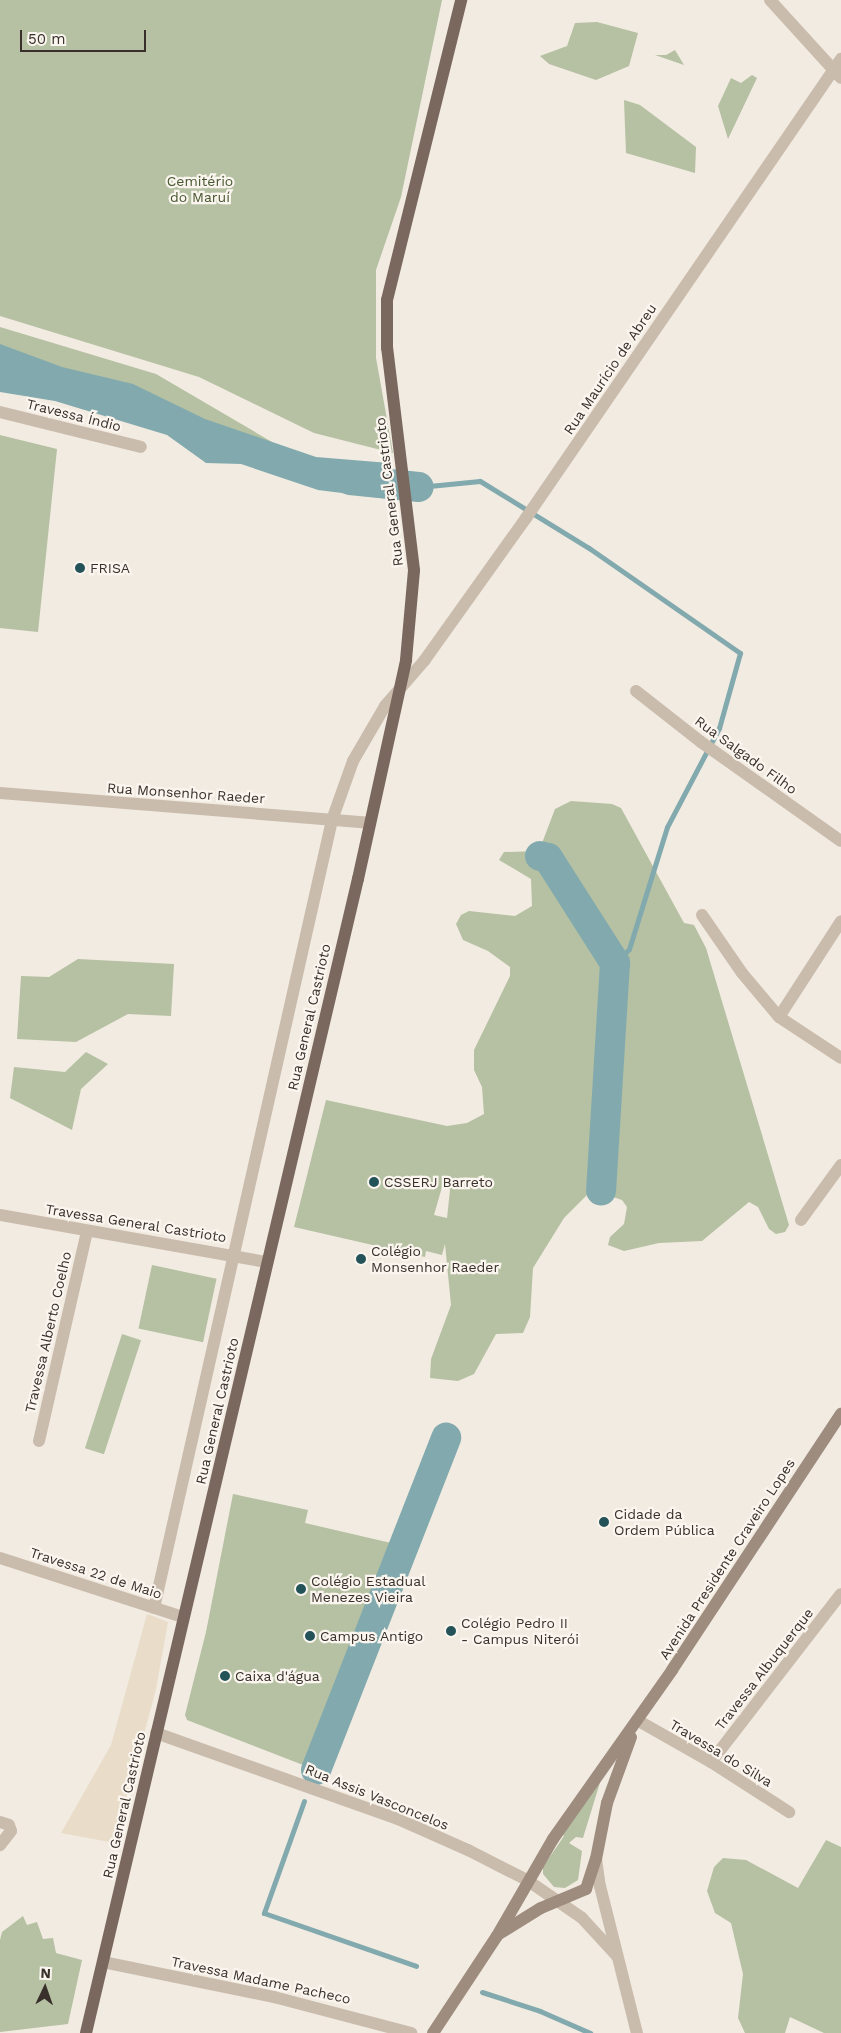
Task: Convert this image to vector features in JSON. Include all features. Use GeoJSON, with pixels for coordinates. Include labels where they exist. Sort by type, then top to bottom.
{"type":"FeatureCollection","features":[{"type":"Feature","properties":{"kind":"main road","name":"Rua General Castrioto"},"geometry":{"type":"LineString","coordinates":[[86,2033],[406,660],[414,570],[387,348],[387,300],[461,0]]}},
{"type":"Feature","properties":{"kind":"main road","name":"Avenida Presidente Craveiro Lopes"},"geometry":{"type":"LineString","coordinates":[[433,2033],[497,1936],[527,1880],[637,1720],[841,1414]]}},
{"type":"Feature","properties":{"kind":"main road","name":"Avenida Presidente Craveiro Lopes"},"geometry":{"type":"LineString","coordinates":[[497,1936],[541,1908],[559,1902],[586,1888],[596,1859],[607,1804],[637,1720]]}},
{"type":"Feature","properties":{"kind":"street"},"geometry":{"type":"LineString","coordinates":[[770,0],[839,69]]}},
{"type":"Feature","properties":{"kind":"street","name":"Rua Maurício de Abreu"},"geometry":{"type":"LineString","coordinates":[[154,1608],[332,820],[353,760],[385,706],[424,661],[537,503],[839,69]]}},
{"type":"Feature","properties":{"kind":"street","name":"Travessa Índio"},"geometry":{"type":"LineString","coordinates":[[0,412],[141,447]]}},
{"type":"Feature","properties":{"kind":"street","name":"Rua Salgado Filho"},"geometry":{"type":"LineString","coordinates":[[636,691],[718,755],[841,841]]}},
{"type":"Feature","properties":{"kind":"street","name":"Rua Monsenhor Raeder"},"geometry":{"type":"LineString","coordinates":[[0,792],[369,823]]}},
{"type":"Feature","properties":{"kind":"street"},"geometry":{"type":"LineString","coordinates":[[702,915],[742,973],[779,1017],[841,1058]]}},
{"type":"Feature","properties":{"kind":"street"},"geometry":{"type":"LineString","coordinates":[[779,1017],[841,921]]}},
{"type":"Feature","properties":{"kind":"street"},"geometry":{"type":"LineString","coordinates":[[802,1220],[841,1165]]}},
{"type":"Feature","properties":{"kind":"street","name":"Travessa General Castrioto"},"geometry":{"type":"LineString","coordinates":[[0,1215],[234,1254],[267,1262]]}},
{"type":"Feature","properties":{"kind":"street","name":"Travessa Alberto Coelho"},"geometry":{"type":"LineString","coordinates":[[39,1441],[87,1231]]}},
{"type":"Feature","properties":{"kind":"street","name":"Travessa 22 de Maio"},"geometry":{"type":"LineString","coordinates":[[0,1558],[183,1617]]}},
{"type":"Feature","properties":{"kind":"street","name":"Travessa Albuquerque"},"geometry":{"type":"LineString","coordinates":[[711,1762],[841,1594]]}},
{"type":"Feature","properties":{"kind":"street","name":"Travessa do Silva"},"geometry":{"type":"LineString","coordinates":[[637,1720],[711,1762],[789,1812]]}},
{"type":"Feature","properties":{"kind":"street","name":"Rua Assis Vasconcelos"},"geometry":{"type":"LineString","coordinates":[[156,1733],[398,1819],[527,1880],[599,1933],[617,1956]]}},
{"type":"Feature","properties":{"kind":"street"},"geometry":{"type":"LineString","coordinates":[[0,1845],[10,1837],[6,1825]]}},
{"type":"Feature","properties":{"kind":"street","name":"Avenida Presidente Craveiro Lopes"},"geometry":{"type":"LineString","coordinates":[[596,1859],[617,1956],[637,2033]]}},
{"type":"Feature","properties":{"kind":"street","name":"Travessa Madame Pacheco"},"geometry":{"type":"LineString","coordinates":[[103,1962],[274,1997],[411,2033]]}},
{"type":"Feature","properties":{"kind":"green space","name":"Cemitério do Maruí"},"geometry":{"type":"Polygon","coordinates":[[[0,0],[442,0],[401,197],[376,270],[376,358],[393,453],[314,433],[199,377],[0,316],[0,0]]]}},
{"type":"Feature","properties":{"kind":"green space"},"geometry":{"type":"Polygon","coordinates":[[[597,22],[638,33],[629,66],[596,80],[549,64],[540,56],[567,46],[575,23],[597,22]]]}},
{"type":"Feature","properties":{"kind":"green space"},"geometry":{"type":"Polygon","coordinates":[[[675,50],[684,65],[655,55],[666,55],[675,50]]]}},
{"type":"Feature","properties":{"kind":"green space"},"geometry":{"type":"Polygon","coordinates":[[[752,75],[757,78],[728,139],[718,106],[731,78],[741,83],[752,75]]]}},
{"type":"Feature","properties":{"kind":"green space"},"geometry":{"type":"Polygon","coordinates":[[[624,100],[640,105],[696,147],[695,173],[626,153],[624,100]]]}},
{"type":"Feature","properties":{"kind":"green space"},"geometry":{"type":"Polygon","coordinates":[[[0,327],[156,374],[296,456],[0,360],[0,327]]]}},
{"type":"Feature","properties":{"kind":"green space"},"geometry":{"type":"Polygon","coordinates":[[[0,435],[57,449],[38,632],[0,628],[0,435]]]}},
{"type":"Feature","properties":{"kind":"green space"},"geometry":{"type":"Polygon","coordinates":[[[571,801],[612,804],[621,808],[684,923],[694,925],[706,948],[789,1225],[785,1232],[776,1234],[769,1229],[758,1207],[749,1202],[702,1241],[659,1243],[624,1251],[608,1245],[610,1237],[624,1224],[627,1207],[622,1200],[613,1197],[587,1195],[564,1218],[533,1268],[530,1317],[523,1333],[496,1334],[474,1374],[458,1381],[430,1378],[431,1359],[451,1305],[445,1244],[442,1255],[426,1251],[425,1257],[294,1227],[326,1100],[447,1126],[467,1123],[484,1114],[482,1087],[474,1070],[474,1050],[510,976],[510,967],[488,951],[463,940],[456,924],[461,915],[469,911],[515,916],[532,906],[531,879],[499,860],[504,852],[539,851],[555,809],[571,801]],[[444,1180],[434,1215],[447,1218],[450,1190],[444,1180]]]}},
{"type":"Feature","properties":{"kind":"green space"},"geometry":{"type":"Polygon","coordinates":[[[78,959],[174,964],[171,1016],[128,1014],[76,1042],[17,1039],[21,976],[49,977],[78,959]]]}},
{"type":"Feature","properties":{"kind":"green space"},"geometry":{"type":"Polygon","coordinates":[[[86,1052],[108,1064],[81,1089],[72,1130],[10,1098],[14,1067],[65,1072],[86,1052]]]}},
{"type":"Feature","properties":{"kind":"green space"},"geometry":{"type":"Polygon","coordinates":[[[152,1265],[217,1279],[203,1342],[138,1329],[152,1265]]]}},
{"type":"Feature","properties":{"kind":"green space"},"geometry":{"type":"Polygon","coordinates":[[[122,1334],[141,1340],[104,1454],[85,1448],[122,1334]]]}},
{"type":"Feature","properties":{"kind":"green space","name":"Colégio Estadual Menezes Vieira"},"geometry":{"type":"Polygon","coordinates":[[[233,1494],[308,1510],[305,1523],[404,1546],[316,1770],[187,1720],[185,1715],[206,1632],[233,1494]]]}},
{"type":"Feature","properties":{"kind":"green space"},"geometry":{"type":"Polygon","coordinates":[[[602,1776],[583,1838],[576,1837],[569,1843],[582,1851],[578,1880],[565,1888],[554,1887],[543,1874],[543,1867],[564,1836],[561,1833],[602,1776]]]}},
{"type":"Feature","properties":{"kind":"green space"},"geometry":{"type":"Polygon","coordinates":[[[826,1840],[841,1847],[841,2033],[824,2033],[790,2017],[785,2033],[745,2033],[738,2018],[743,1974],[731,1923],[715,1913],[707,1891],[714,1867],[723,1858],[746,1860],[798,1888],[826,1840]]]}},
{"type":"Feature","properties":{"kind":"green space"},"geometry":{"type":"Polygon","coordinates":[[[23,1916],[27,1925],[37,1922],[43,1939],[53,1938],[56,1953],[82,1960],[68,2024],[0,2032],[0,1940],[2,1932],[23,1916]]]}},
{"type":"Feature","properties":{"kind":"shaded area"},"geometry":{"type":"Polygon","coordinates":[[[147,1614],[168,1622],[156,1689],[115,1843],[61,1833],[111,1745],[147,1614]]]}},
{"type":"Feature","properties":{"kind":"water"},"geometry":{"type":"Polygon","coordinates":[[[0,344],[62,367],[133,384],[205,419],[316,457],[389,463],[390,499],[318,490],[241,464],[206,463],[167,435],[55,401],[0,392],[0,344]]]}},
{"type":"Feature","properties":{"kind":"waterway"},"geometry":{"type":"LineString","coordinates":[[350,480],[419,487]]}},
{"type":"Feature","properties":{"kind":"waterway"},"geometry":{"type":"LineString","coordinates":[[419,487],[480,481],[589,548],[740,653],[719,728],[667,827],[629,949],[615,963]]}},
{"type":"Feature","properties":{"kind":"waterway"},"geometry":{"type":"LineString","coordinates":[[540,856],[548,858],[615,963],[601,1191]]}},
{"type":"Feature","properties":{"kind":"waterway"},"geometry":{"type":"LineString","coordinates":[[316,1770],[446,1438]]}},
{"type":"Feature","properties":{"kind":"waterway"},"geometry":{"type":"LineString","coordinates":[[304,1801],[264,1913],[416,1966]]}},
{"type":"Feature","properties":{"kind":"waterway"},"geometry":{"type":"LineString","coordinates":[[482,1992],[540,2011],[590,2033]]}},
{"type":"Feature","properties":{"kind":"place","name":"FRISA"},"geometry":{"type":"Point","coordinates":[80,568]}},
{"type":"Feature","properties":{"kind":"place","name":"CSSERJ Barreto"},"geometry":{"type":"Point","coordinates":[374,1182]}},
{"type":"Feature","properties":{"kind":"place","name":"Colégio Monsenhor Raeder"},"geometry":{"type":"Point","coordinates":[361,1259]}},
{"type":"Feature","properties":{"kind":"place","name":"Cidade da Ordem Pública"},"geometry":{"type":"Point","coordinates":[604,1522]}},
{"type":"Feature","properties":{"kind":"place","name":"Colégio Estadual Menezes Vieira"},"geometry":{"type":"Point","coordinates":[301,1589]}},
{"type":"Feature","properties":{"kind":"place","name":"Colégio Pedro II - Campus Niterói"},"geometry":{"type":"Point","coordinates":[451,1631]}},
{"type":"Feature","properties":{"kind":"place","name":"Campus Antigo"},"geometry":{"type":"Point","coordinates":[310,1636]}},
{"type":"Feature","properties":{"kind":"place","name":"Caixa d'água"},"geometry":{"type":"Point","coordinates":[225,1676]}}]}
